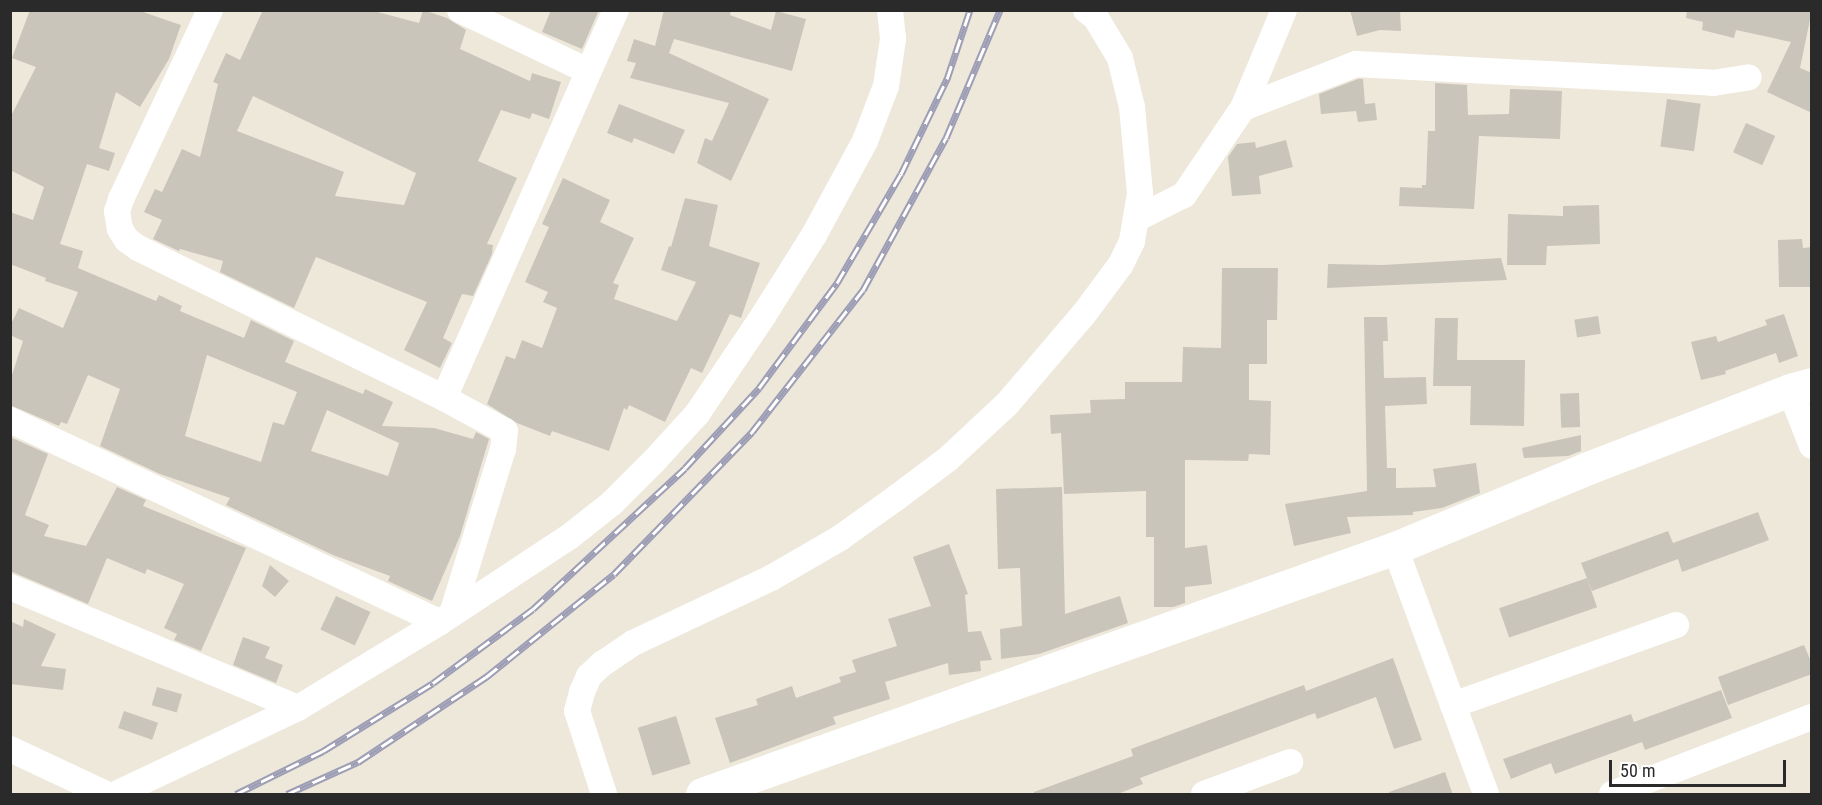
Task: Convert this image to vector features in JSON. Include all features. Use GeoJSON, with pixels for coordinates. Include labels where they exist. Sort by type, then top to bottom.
{"type":"FeatureCollection","features":[{"type":"Feature","properties":{"kind":"main road"},"geometry":{"type":"LineString","coordinates":[[702,795],[1395,548],[1588,468],[1801,387]]}},
{"type":"Feature","properties":{"kind":"street"},"geometry":{"type":"LineString","coordinates":[[210,10],[121,199],[117,218],[122,235],[138,248],[444,398],[503,430],[506,435],[446,618]]}},
{"type":"Feature","properties":{"kind":"street"},"geometry":{"type":"LineString","coordinates":[[460,10],[588,71]]}},
{"type":"Feature","properties":{"kind":"street"},"geometry":{"type":"LineString","coordinates":[[444,398],[616,10]]}},
{"type":"Feature","properties":{"kind":"street"},"geometry":{"type":"LineString","coordinates":[[116,795],[298,708],[446,618],[528,567],[603,510],[654,461],[697,414],[814,235],[865,141],[886,86],[893,39],[890,10]]}},
{"type":"Feature","properties":{"kind":"street"},"geometry":{"type":"LineString","coordinates":[[604,795],[577,711],[582,692],[590,676],[602,664],[633,643],[771,578],[840,538],[949,458],[1007,404],[1084,314],[1121,264],[1138,218],[1140,193],[1133,118],[1120,58],[1096,18],[1086,10]]}},
{"type":"Feature","properties":{"kind":"street"},"geometry":{"type":"LineString","coordinates":[[1138,218],[1184,195],[1243,108],[1284,10]]}},
{"type":"Feature","properties":{"kind":"street"},"geometry":{"type":"LineString","coordinates":[[1243,108],[1356,64],[1713,83],[1749,77]]}},
{"type":"Feature","properties":{"kind":"street"},"geometry":{"type":"LineString","coordinates":[[1801,387],[1812,446]]}},
{"type":"Feature","properties":{"kind":"street"},"geometry":{"type":"LineString","coordinates":[[10,420],[446,618]]}},
{"type":"Feature","properties":{"kind":"street"},"geometry":{"type":"LineString","coordinates":[[1395,548],[1486,795]]}},
{"type":"Feature","properties":{"kind":"street"},"geometry":{"type":"LineString","coordinates":[[10,587],[298,708]]}},
{"type":"Feature","properties":{"kind":"street"},"geometry":{"type":"LineString","coordinates":[[1453,705],[1676,625]]}},
{"type":"Feature","properties":{"kind":"street"},"geometry":{"type":"LineString","coordinates":[[1612,795],[1812,717]]}},
{"type":"Feature","properties":{"kind":"street"},"geometry":{"type":"LineString","coordinates":[[10,749],[106,795]]}},
{"type":"Feature","properties":{"kind":"street"},"geometry":{"type":"LineString","coordinates":[[1204,795],[1290,762]]}},
{"type":"Feature","properties":{"kind":"building"},"geometry":{"type":"Polygon","coordinates":[[[30,10],[137,10],[181,25],[169,59],[140,107],[116,92],[99,148],[115,153],[109,171],[87,164],[60,244],[83,251],[78,268],[156,301],[159,295],[182,306],[180,311],[244,338],[251,320],[294,341],[285,362],[363,394],[365,389],[393,402],[382,426],[434,428],[473,439],[476,432],[489,439],[460,536],[432,601],[388,581],[390,576],[333,555],[226,505],[230,498],[160,474],[100,446],[120,389],[88,375],[67,424],[61,422],[59,426],[10,405],[10,381],[23,341],[10,335],[10,326],[19,308],[63,328],[78,292],[45,281],[46,278],[10,264],[10,212],[33,220],[44,187],[10,170],[10,118],[36,67],[12,58],[30,10]],[[207,355],[185,436],[261,462],[273,422],[284,425],[297,392],[207,355]],[[327,410],[311,451],[388,476],[399,443],[327,410]]]}},
{"type":"Feature","properties":{"kind":"building"},"geometry":{"type":"Polygon","coordinates":[[[263,10],[370,10],[419,23],[423,10],[447,18],[466,30],[460,49],[530,81],[532,73],[561,82],[549,119],[532,113],[530,119],[501,110],[478,161],[517,178],[487,244],[493,245],[492,254],[473,296],[462,294],[443,338],[452,343],[440,368],[404,350],[427,302],[316,257],[294,308],[220,272],[223,261],[180,249],[179,251],[153,239],[162,220],[144,212],[155,189],[162,192],[182,149],[200,157],[218,84],[213,82],[226,53],[240,60],[263,10]],[[253,96],[237,131],[344,172],[335,196],[404,205],[416,173],[253,96]]]}},
{"type":"Feature","properties":{"kind":"building"},"geometry":{"type":"Polygon","coordinates":[[[551,10],[599,10],[582,49],[542,32],[551,10]]]}},
{"type":"Feature","properties":{"kind":"building"},"geometry":{"type":"Polygon","coordinates":[[[664,10],[731,10],[730,15],[771,30],[776,11],[806,19],[792,71],[674,39],[669,53],[769,99],[731,181],[697,163],[705,138],[712,141],[729,103],[630,78],[636,63],[627,61],[634,39],[655,46],[664,10]]]}},
{"type":"Feature","properties":{"kind":"building"},"geometry":{"type":"Polygon","coordinates":[[[1350,10],[1400,10],[1401,31],[1380,30],[1357,36],[1350,10]]]}},
{"type":"Feature","properties":{"kind":"building"},"geometry":{"type":"Polygon","coordinates":[[[1687,10],[1812,10],[1800,68],[1812,73],[1812,113],[1767,92],[1791,42],[1736,30],[1734,38],[1702,30],[1703,22],[1686,18],[1687,10]]]}},
{"type":"Feature","properties":{"kind":"building"},"geometry":{"type":"Polygon","coordinates":[[[1363,79],[1365,104],[1375,103],[1377,120],[1358,122],[1356,111],[1321,114],[1319,94],[1363,79]]]}},
{"type":"Feature","properties":{"kind":"building"},"geometry":{"type":"Polygon","coordinates":[[[1435,83],[1467,85],[1468,115],[1509,114],[1510,89],[1562,91],[1560,139],[1479,136],[1474,209],[1399,206],[1400,187],[1422,188],[1422,185],[1426,185],[1428,131],[1435,131],[1435,83]]]}},
{"type":"Feature","properties":{"kind":"building"},"geometry":{"type":"Polygon","coordinates":[[[1667,99],[1701,104],[1694,151],[1660,147],[1667,99]]]}},
{"type":"Feature","properties":{"kind":"building"},"geometry":{"type":"Polygon","coordinates":[[[619,104],[685,130],[674,154],[634,138],[632,143],[607,133],[619,104]]]}},
{"type":"Feature","properties":{"kind":"building"},"geometry":{"type":"Polygon","coordinates":[[[1746,123],[1775,136],[1762,165],[1733,152],[1746,123]]]}},
{"type":"Feature","properties":{"kind":"building"},"geometry":{"type":"Polygon","coordinates":[[[1286,140],[1293,167],[1259,176],[1261,194],[1232,196],[1228,157],[1237,144],[1255,142],[1256,148],[1286,140]]]}},
{"type":"Feature","properties":{"kind":"building"},"geometry":{"type":"Polygon","coordinates":[[[563,178],[610,200],[600,222],[634,238],[613,283],[619,285],[614,299],[677,321],[696,282],[661,270],[669,246],[671,247],[685,198],[718,205],[709,246],[760,263],[741,318],[730,314],[702,373],[691,368],[665,422],[629,405],[627,410],[624,408],[609,451],[552,431],[550,436],[517,423],[487,404],[506,356],[515,359],[522,340],[542,348],[557,308],[543,302],[548,292],[525,282],[549,227],[542,224],[563,178]]]}},
{"type":"Feature","properties":{"kind":"building"},"geometry":{"type":"Polygon","coordinates":[[[1599,205],[1600,244],[1547,246],[1546,265],[1507,265],[1508,214],[1563,216],[1563,206],[1599,205]]]}},
{"type":"Feature","properties":{"kind":"building"},"geometry":{"type":"Polygon","coordinates":[[[1802,239],[1803,248],[1812,247],[1812,287],[1779,287],[1778,240],[1802,239]]]}},
{"type":"Feature","properties":{"kind":"building"},"geometry":{"type":"Polygon","coordinates":[[[1501,258],[1507,280],[1327,288],[1328,264],[1383,265],[1501,258]]]}},
{"type":"Feature","properties":{"kind":"building"},"geometry":{"type":"Polygon","coordinates":[[[1222,268],[1278,268],[1277,320],[1267,320],[1267,364],[1249,364],[1249,400],[1271,401],[1270,455],[1249,454],[1248,461],[1185,460],[1185,548],[1207,545],[1212,584],[1185,587],[1185,603],[1173,607],[1154,607],[1154,537],[1146,537],[1146,491],[1064,494],[1061,433],[1051,434],[1050,415],[1091,413],[1090,400],[1125,399],[1125,382],[1182,382],[1183,347],[1221,348],[1222,268]]]}},
{"type":"Feature","properties":{"kind":"building"},"geometry":{"type":"Polygon","coordinates":[[[1784,314],[1798,356],[1779,363],[1776,353],[1725,371],[1726,374],[1701,380],[1691,342],[1716,336],[1718,342],[1767,325],[1765,320],[1784,314]]]}},
{"type":"Feature","properties":{"kind":"building"},"geometry":{"type":"Polygon","coordinates":[[[1598,316],[1601,334],[1577,338],[1574,320],[1598,316]]]}},
{"type":"Feature","properties":{"kind":"building"},"geometry":{"type":"Polygon","coordinates":[[[1364,317],[1387,317],[1388,341],[1383,341],[1384,378],[1426,377],[1427,404],[1385,406],[1387,468],[1396,468],[1396,488],[1436,487],[1433,469],[1476,463],[1480,493],[1442,508],[1413,512],[1413,515],[1347,517],[1351,533],[1294,546],[1285,504],[1367,491],[1364,317]]]}},
{"type":"Feature","properties":{"kind":"building"},"geometry":{"type":"Polygon","coordinates":[[[1435,318],[1458,318],[1457,360],[1525,360],[1524,426],[1470,425],[1471,386],[1433,386],[1435,318]]]}},
{"type":"Feature","properties":{"kind":"building"},"geometry":{"type":"Polygon","coordinates":[[[1579,393],[1580,427],[1561,428],[1560,394],[1579,393]]]}},
{"type":"Feature","properties":{"kind":"building"},"geometry":{"type":"Polygon","coordinates":[[[1581,435],[1581,451],[1568,456],[1524,458],[1522,448],[1581,435]]]}},
{"type":"Feature","properties":{"kind":"building"},"geometry":{"type":"Polygon","coordinates":[[[10,437],[48,454],[25,515],[49,525],[44,536],[86,546],[117,487],[146,500],[143,506],[246,548],[201,651],[174,640],[177,634],[164,628],[184,584],[147,569],[145,574],[107,558],[88,604],[10,571],[10,437]]]}},
{"type":"Feature","properties":{"kind":"building"},"geometry":{"type":"Polygon","coordinates":[[[1062,487],[1065,614],[1120,596],[1128,623],[1039,654],[1001,659],[1000,629],[1022,626],[1020,568],[998,569],[996,489],[1062,487]]]}},
{"type":"Feature","properties":{"kind":"building"},"geometry":{"type":"Polygon","coordinates":[[[1758,512],[1769,540],[1682,572],[1678,559],[1592,591],[1581,563],[1668,531],[1673,543],[1758,512]]]}},
{"type":"Feature","properties":{"kind":"building"},"geometry":{"type":"Polygon","coordinates":[[[949,544],[968,594],[965,595],[968,632],[981,631],[992,660],[980,661],[981,671],[949,675],[948,663],[885,682],[890,699],[833,717],[836,724],[730,763],[715,718],[758,705],[756,699],[792,686],[796,698],[841,682],[839,677],[856,672],[852,660],[897,646],[888,619],[931,606],[913,557],[949,544]]]}},
{"type":"Feature","properties":{"kind":"building"},"geometry":{"type":"Polygon","coordinates":[[[270,565],[289,581],[275,597],[262,586],[270,565]]]}},
{"type":"Feature","properties":{"kind":"building"},"geometry":{"type":"Polygon","coordinates":[[[1587,578],[1597,607],[1509,638],[1499,608],[1587,578]]]}},
{"type":"Feature","properties":{"kind":"building"},"geometry":{"type":"Polygon","coordinates":[[[336,596],[370,612],[355,646],[320,630],[336,596]]]}},
{"type":"Feature","properties":{"kind":"building"},"geometry":{"type":"Polygon","coordinates":[[[24,619],[56,634],[41,666],[66,669],[63,690],[10,684],[10,621],[23,627],[24,619]]]}},
{"type":"Feature","properties":{"kind":"building"},"geometry":{"type":"Polygon","coordinates":[[[243,637],[270,647],[265,658],[283,665],[276,683],[233,665],[243,637]]]}},
{"type":"Feature","properties":{"kind":"building"},"geometry":{"type":"Polygon","coordinates":[[[1804,645],[1812,664],[1812,674],[1728,705],[1718,677],[1804,645]]]}},
{"type":"Feature","properties":{"kind":"building"},"geometry":{"type":"Polygon","coordinates":[[[1393,658],[1422,740],[1394,749],[1376,697],[1317,719],[1315,713],[1140,778],[1143,784],[1115,795],[1034,795],[1034,792],[1133,756],[1131,749],[1304,685],[1306,691],[1393,658]]]}},
{"type":"Feature","properties":{"kind":"building"},"geometry":{"type":"Polygon","coordinates":[[[157,687],[182,694],[177,712],[152,705],[157,687]]]}},
{"type":"Feature","properties":{"kind":"building"},"geometry":{"type":"Polygon","coordinates":[[[1721,690],[1732,718],[1645,750],[1642,742],[1555,774],[1551,763],[1511,779],[1503,759],[1631,714],[1634,722],[1721,690]]]}},
{"type":"Feature","properties":{"kind":"building"},"geometry":{"type":"Polygon","coordinates":[[[124,711],[158,723],[152,740],[118,728],[124,711]]]}},
{"type":"Feature","properties":{"kind":"building"},"geometry":{"type":"Polygon","coordinates":[[[676,716],[691,764],[652,776],[638,728],[676,716]]]}},
{"type":"Feature","properties":{"kind":"building"},"geometry":{"type":"Polygon","coordinates":[[[1445,772],[1453,795],[1389,795],[1389,792],[1445,772]]]}},
{"type":"Feature","properties":{"kind":"railway"},"geometry":{"type":"LineString","coordinates":[[236,794],[323,751],[433,683],[533,609],[685,468],[759,388],[837,283],[901,174],[947,79],[970,10]]}},
{"type":"Feature","properties":{"kind":"railway"},"geometry":{"type":"LineString","coordinates":[[287,794],[358,762],[486,677],[614,574],[752,432],[863,290],[946,138],[1000,10]]}}]}
